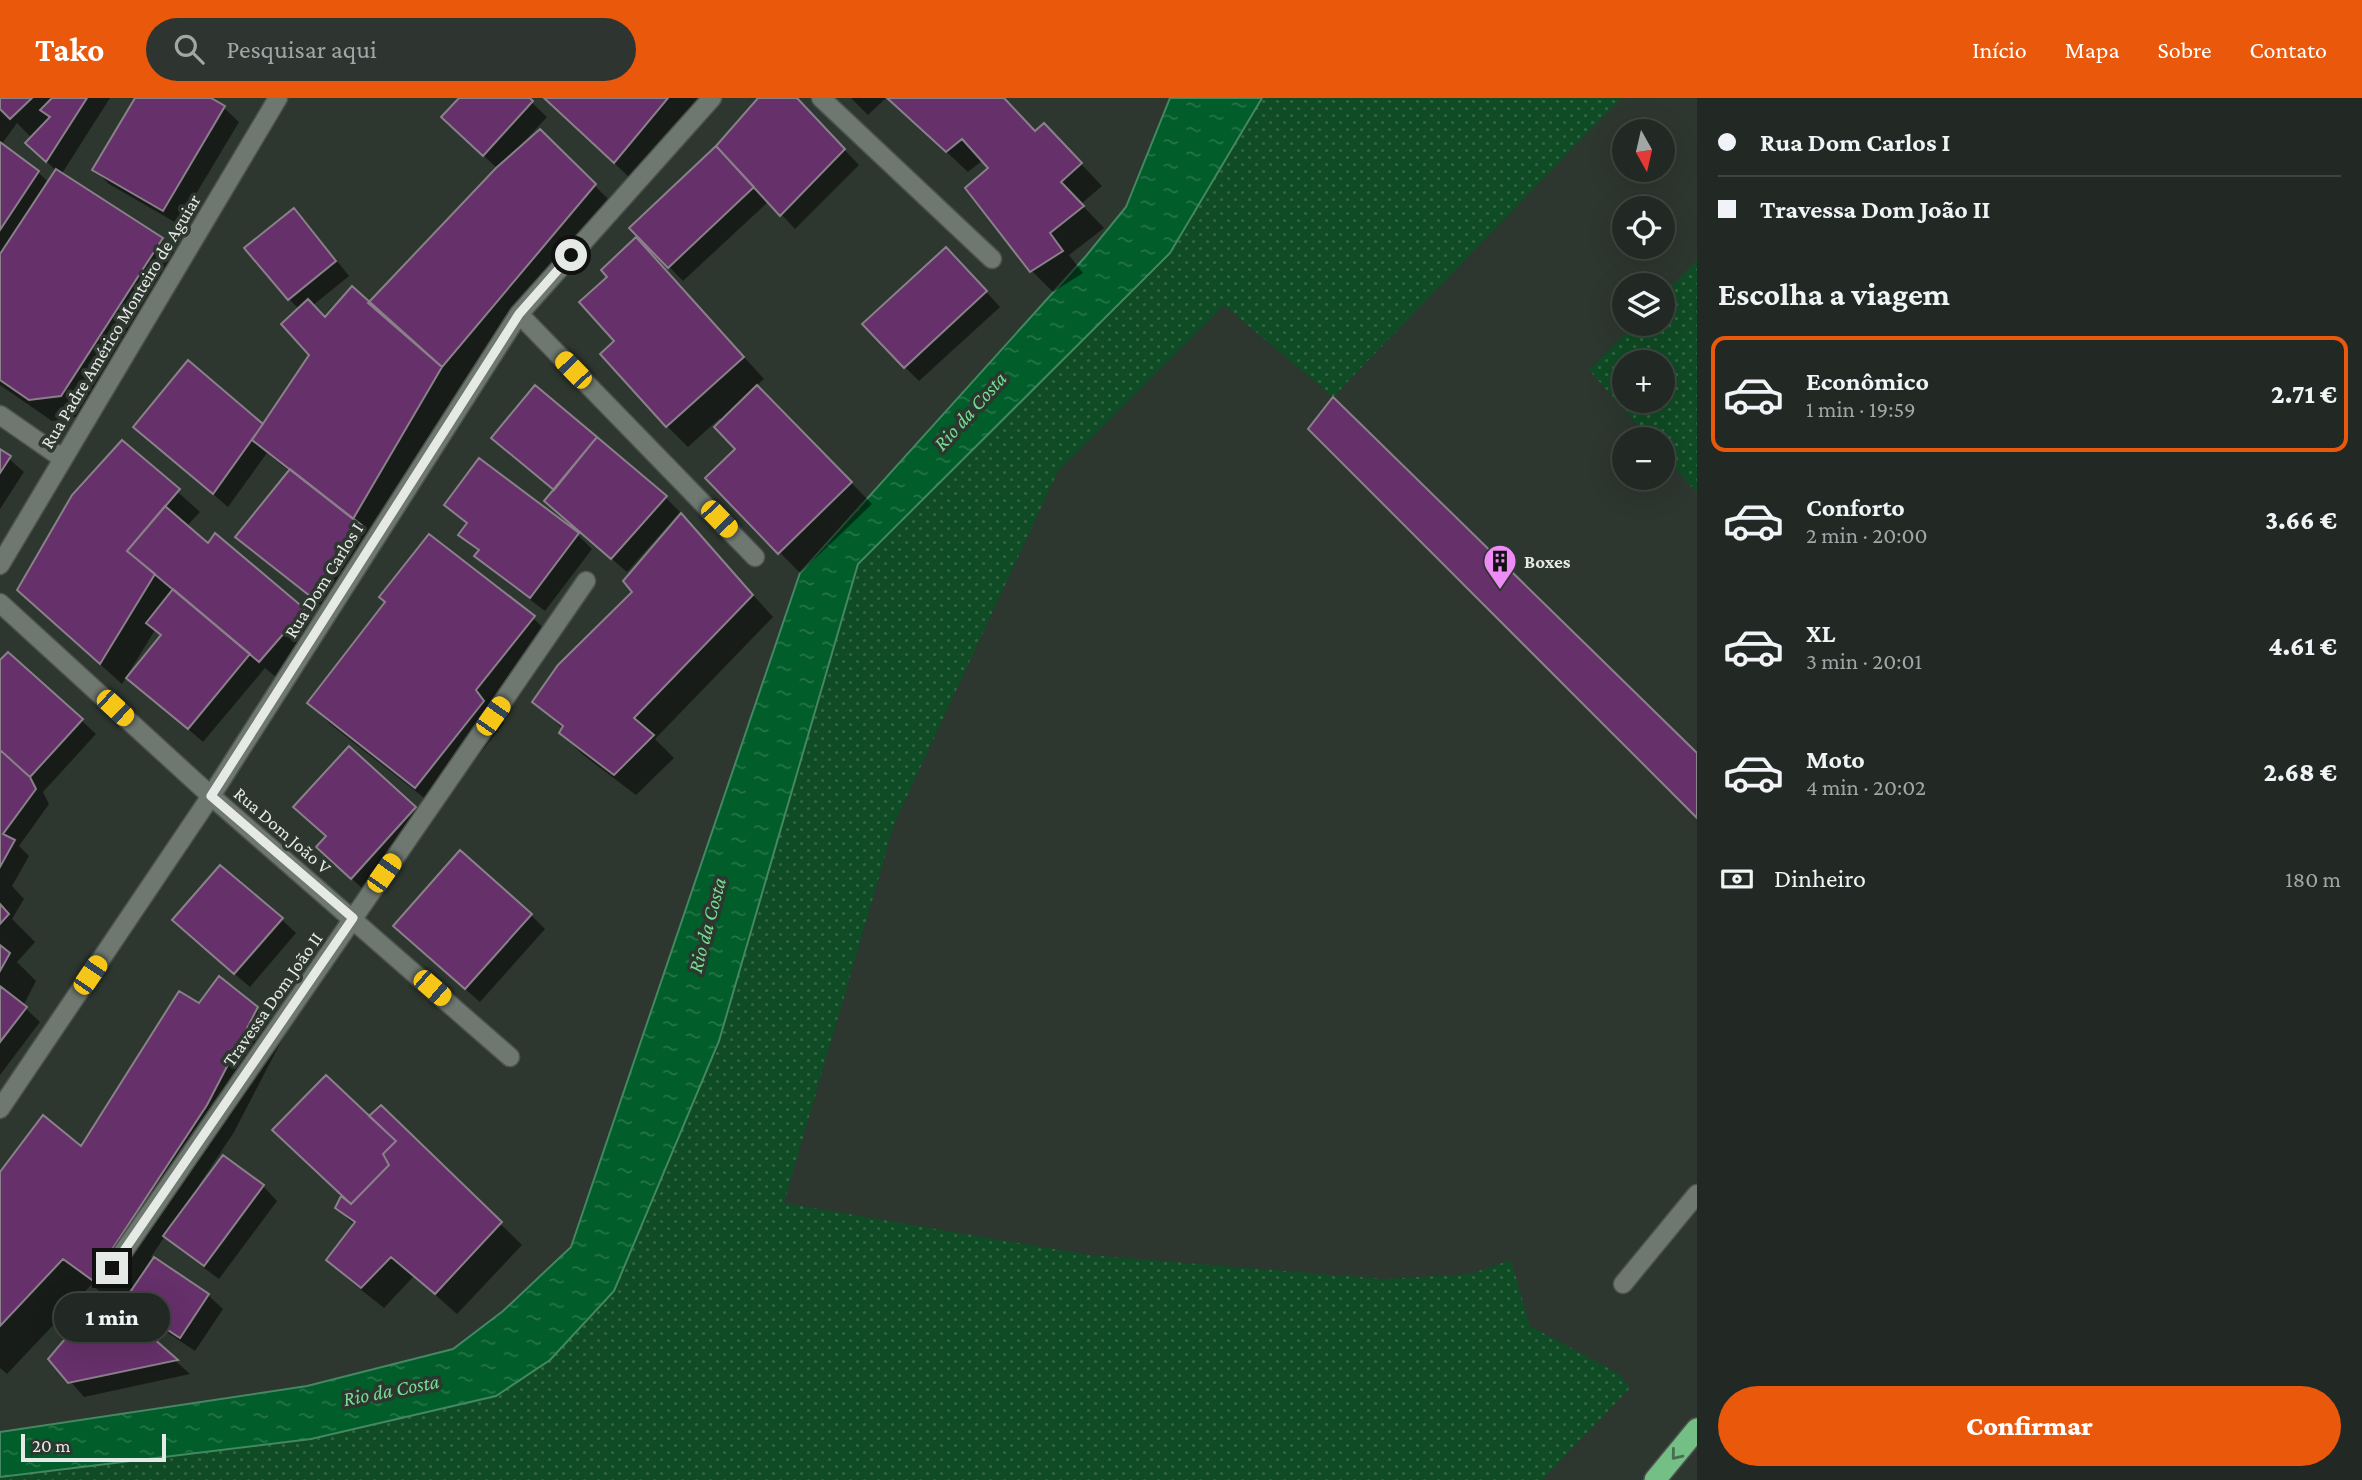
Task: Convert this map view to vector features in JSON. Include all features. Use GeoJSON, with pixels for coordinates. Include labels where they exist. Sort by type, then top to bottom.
{"type":"FeatureCollection","features":[{"type":"Feature","properties":{"kind":"highway"},"geometry":{"type":"LineString","coordinates":[[1655,1480],[1697,1429]]}},
{"type":"Feature","properties":{"kind":"street","name":"Rua Padre Américo Monteiro de Aguiar"},"geometry":{"type":"LineString","coordinates":[[0,565],[278,98]]}},
{"type":"Feature","properties":{"kind":"street","name":"Rua Dom Carlos I"},"geometry":{"type":"LineString","coordinates":[[0,1109],[211,796],[519,314],[712,98]]}},
{"type":"Feature","properties":{"kind":"street"},"geometry":{"type":"LineString","coordinates":[[821,98],[992,259]]}},
{"type":"Feature","properties":{"kind":"street"},"geometry":{"type":"LineString","coordinates":[[519,314],[755,557]]}},
{"type":"Feature","properties":{"kind":"street"},"geometry":{"type":"LineString","coordinates":[[0,415],[62,458]]}},
{"type":"Feature","properties":{"kind":"street","name":"Travessa Dom João II"},"geometry":{"type":"LineString","coordinates":[[112,1268],[586,581]]}},
{"type":"Feature","properties":{"kind":"street","name":"Rua Dom João V"},"geometry":{"type":"LineString","coordinates":[[0,603],[211,796],[510,1057]]}},
{"type":"Feature","properties":{"kind":"street"},"geometry":{"type":"LineString","coordinates":[[1623,1284],[1697,1194]]}},
{"type":"Feature","properties":{"kind":"shaded area"},"geometry":{"type":"Polygon","coordinates":[[[1262,98],[1621,98],[1333,397],[1224,305],[1058,471],[895,822],[784,1203],[1089,1255],[1384,1279],[1470,1274],[1511,1260],[1530,1326],[1619,1374],[1630,1388],[1542,1480],[0,1480],[0,1477],[311,1439],[614,1291],[719,1041],[858,564],[1170,253],[1262,98]]]}},
{"type":"Feature","properties":{"kind":"shaded area"},"geometry":{"type":"Polygon","coordinates":[[[1697,260],[1697,493],[1675,468],[1675,427],[1639,427],[1627,413],[1675,413],[1675,350],[1612,350],[1612,396],[1589,370],[1623,336],[1675,336],[1675,283],[1697,260]]]}},
{"type":"Feature","properties":{"kind":"water","name":"Rio da Costa"},"geometry":{"type":"Polygon","coordinates":[[[1170,98],[1262,98],[1170,253],[858,564],[719,1041],[614,1291],[550,1360],[496,1396],[311,1439],[0,1477],[0,1432],[307,1386],[453,1349],[503,1311],[571,1247],[800,573],[1086,256],[1126,207],[1170,98]]]}},
{"type":"Feature","properties":{"kind":"building"},"geometry":{"type":"Polygon","coordinates":[[[0,98],[32,98],[10,119],[0,109],[0,98]]]}},
{"type":"Feature","properties":{"kind":"building"},"geometry":{"type":"Polygon","coordinates":[[[52,98],[87,98],[46,162],[25,143],[50,117],[40,110],[52,98]]]}},
{"type":"Feature","properties":{"kind":"building"},"geometry":{"type":"Polygon","coordinates":[[[135,98],[211,98],[225,106],[163,211],[92,170],[135,98]]]}},
{"type":"Feature","properties":{"kind":"building"},"geometry":{"type":"Polygon","coordinates":[[[459,98],[530,98],[533,101],[483,156],[441,117],[459,98]]]}},
{"type":"Feature","properties":{"kind":"building"},"geometry":{"type":"Polygon","coordinates":[[[544,98],[668,98],[614,163],[544,98]]]}},
{"type":"Feature","properties":{"kind":"building"},"geometry":{"type":"Polygon","coordinates":[[[758,98],[797,98],[845,149],[780,216],[716,146],[758,98]]]}},
{"type":"Feature","properties":{"kind":"building"},"geometry":{"type":"Polygon","coordinates":[[[887,98],[1004,98],[1035,131],[1044,123],[1082,163],[1061,182],[1084,206],[1050,233],[1063,251],[1030,272],[965,188],[988,168],[962,139],[946,152],[887,98]]]}},
{"type":"Feature","properties":{"kind":"building"},"geometry":{"type":"Polygon","coordinates":[[[540,129],[596,184],[442,367],[368,303],[496,168],[540,129]]]}},
{"type":"Feature","properties":{"kind":"building"},"geometry":{"type":"Polygon","coordinates":[[[0,142],[39,171],[0,230],[0,142]]]}},
{"type":"Feature","properties":{"kind":"building"},"geometry":{"type":"Polygon","coordinates":[[[716,146],[754,187],[668,268],[629,228],[716,146]]]}},
{"type":"Feature","properties":{"kind":"building"},"geometry":{"type":"Polygon","coordinates":[[[56,169],[163,238],[61,396],[29,400],[0,380],[0,254],[56,169]]]}},
{"type":"Feature","properties":{"kind":"building"},"geometry":{"type":"Polygon","coordinates":[[[294,208],[336,261],[288,300],[244,248],[294,208]]]}},
{"type":"Feature","properties":{"kind":"building"},"geometry":{"type":"Polygon","coordinates":[[[636,237],[744,357],[666,427],[600,354],[614,341],[579,302],[607,277],[601,270],[636,237]]]}},
{"type":"Feature","properties":{"kind":"building"},"geometry":{"type":"Polygon","coordinates":[[[946,247],[987,291],[904,368],[862,324],[946,247]]]}},
{"type":"Feature","properties":{"kind":"building"},"geometry":{"type":"Polygon","coordinates":[[[352,286],[442,367],[353,519],[252,440],[309,355],[281,324],[308,299],[325,317],[352,286]]]}},
{"type":"Feature","properties":{"kind":"building"},"geometry":{"type":"Polygon","coordinates":[[[188,360],[263,424],[213,494],[133,427],[188,360]]]}},
{"type":"Feature","properties":{"kind":"building"},"geometry":{"type":"Polygon","coordinates":[[[535,385],[597,437],[554,490],[491,438],[535,385]]]}},
{"type":"Feature","properties":{"kind":"building"},"geometry":{"type":"Polygon","coordinates":[[[757,385],[852,482],[778,554],[705,478],[735,449],[714,427],[757,385]]]}},
{"type":"Feature","properties":{"kind":"building","name":"Boxes"},"geometry":{"type":"Polygon","coordinates":[[[1333,397],[1697,753],[1697,818],[1308,429],[1333,397]]]}},
{"type":"Feature","properties":{"kind":"building"},"geometry":{"type":"Polygon","coordinates":[[[597,437],[667,496],[611,559],[544,501],[597,437]]]}},
{"type":"Feature","properties":{"kind":"building"},"geometry":{"type":"Polygon","coordinates":[[[122,440],[180,489],[127,551],[155,574],[100,664],[17,590],[72,495],[122,440]]]}},
{"type":"Feature","properties":{"kind":"building"},"geometry":{"type":"Polygon","coordinates":[[[0,449],[11,456],[0,473],[0,449]]]}},
{"type":"Feature","properties":{"kind":"building"},"geometry":{"type":"Polygon","coordinates":[[[479,458],[579,533],[530,598],[474,556],[479,550],[458,535],[467,523],[444,505],[479,458]]]}},
{"type":"Feature","properties":{"kind":"building"},"geometry":{"type":"Polygon","coordinates":[[[290,469],[364,527],[310,596],[235,537],[290,469]]]}},
{"type":"Feature","properties":{"kind":"building"},"geometry":{"type":"Polygon","coordinates":[[[165,506],[208,543],[215,533],[305,609],[259,662],[127,551],[165,506]]]}},
{"type":"Feature","properties":{"kind":"building"},"geometry":{"type":"Polygon","coordinates":[[[681,513],[753,595],[634,718],[654,735],[614,775],[559,733],[563,726],[532,702],[558,665],[632,592],[623,581],[681,513]]]}},
{"type":"Feature","properties":{"kind":"building"},"geometry":{"type":"Polygon","coordinates":[[[429,534],[535,616],[476,690],[484,701],[415,788],[307,703],[385,602],[379,597],[429,534]]]}},
{"type":"Feature","properties":{"kind":"building"},"geometry":{"type":"Polygon","coordinates":[[[173,589],[250,654],[188,729],[126,678],[161,635],[146,623],[173,589]]]}},
{"type":"Feature","properties":{"kind":"building"},"geometry":{"type":"Polygon","coordinates":[[[8,652],[83,719],[30,777],[0,750],[0,660],[8,652]]]}},
{"type":"Feature","properties":{"kind":"building"},"geometry":{"type":"Polygon","coordinates":[[[349,746],[416,807],[351,879],[316,847],[326,836],[293,807],[349,746]]]}},
{"type":"Feature","properties":{"kind":"building"},"geometry":{"type":"Polygon","coordinates":[[[0,750],[30,777],[36,789],[3,834],[15,840],[0,867],[0,750]]]}},
{"type":"Feature","properties":{"kind":"building"},"geometry":{"type":"Polygon","coordinates":[[[460,850],[532,914],[465,989],[393,926],[460,850]]]}},
{"type":"Feature","properties":{"kind":"building"},"geometry":{"type":"Polygon","coordinates":[[[220,865],[283,918],[234,974],[172,920],[220,865]]]}},
{"type":"Feature","properties":{"kind":"building"},"geometry":{"type":"Polygon","coordinates":[[[0,904],[9,914],[0,924],[0,904]]]}},
{"type":"Feature","properties":{"kind":"building"},"geometry":{"type":"Polygon","coordinates":[[[0,945],[10,953],[0,971],[0,945]]]}},
{"type":"Feature","properties":{"kind":"building"},"geometry":{"type":"Polygon","coordinates":[[[219,976],[258,1007],[207,1105],[92,1280],[63,1259],[0,1326],[0,1172],[43,1115],[81,1146],[179,991],[199,1003],[219,976]]]}},
{"type":"Feature","properties":{"kind":"building"},"geometry":{"type":"Polygon","coordinates":[[[0,986],[27,1007],[0,1042],[0,986]]]}},
{"type":"Feature","properties":{"kind":"building"},"geometry":{"type":"Polygon","coordinates":[[[326,1075],[396,1141],[383,1154],[389,1165],[351,1204],[272,1130],[326,1075]]]}},
{"type":"Feature","properties":{"kind":"building"},"geometry":{"type":"Polygon","coordinates":[[[381,1105],[502,1222],[435,1294],[391,1257],[361,1288],[326,1260],[355,1222],[335,1208],[341,1196],[351,1204],[389,1165],[383,1154],[396,1141],[369,1116],[381,1105]]]}},
{"type":"Feature","properties":{"kind":"building"},"geometry":{"type":"Polygon","coordinates":[[[223,1155],[264,1185],[204,1266],[163,1236],[223,1155]]]}},
{"type":"Feature","properties":{"kind":"building"},"geometry":{"type":"Polygon","coordinates":[[[154,1257],[209,1294],[180,1338],[124,1301],[154,1257]]]}},
{"type":"Feature","properties":{"kind":"building"},"geometry":{"type":"Polygon","coordinates":[[[103,1294],[178,1360],[68,1383],[48,1359],[103,1294]]]}},
{"type":"Feature","properties":{"kind":"place","name":"Boxes"},"geometry":{"type":"Point","coordinates":[1500,591]}},
{"type":"Feature","properties":{"kind":"route"},"geometry":{"type":"LineString","coordinates":[[112,1268],[353,918],[211,796],[519,314],[571,255]]}}]}
